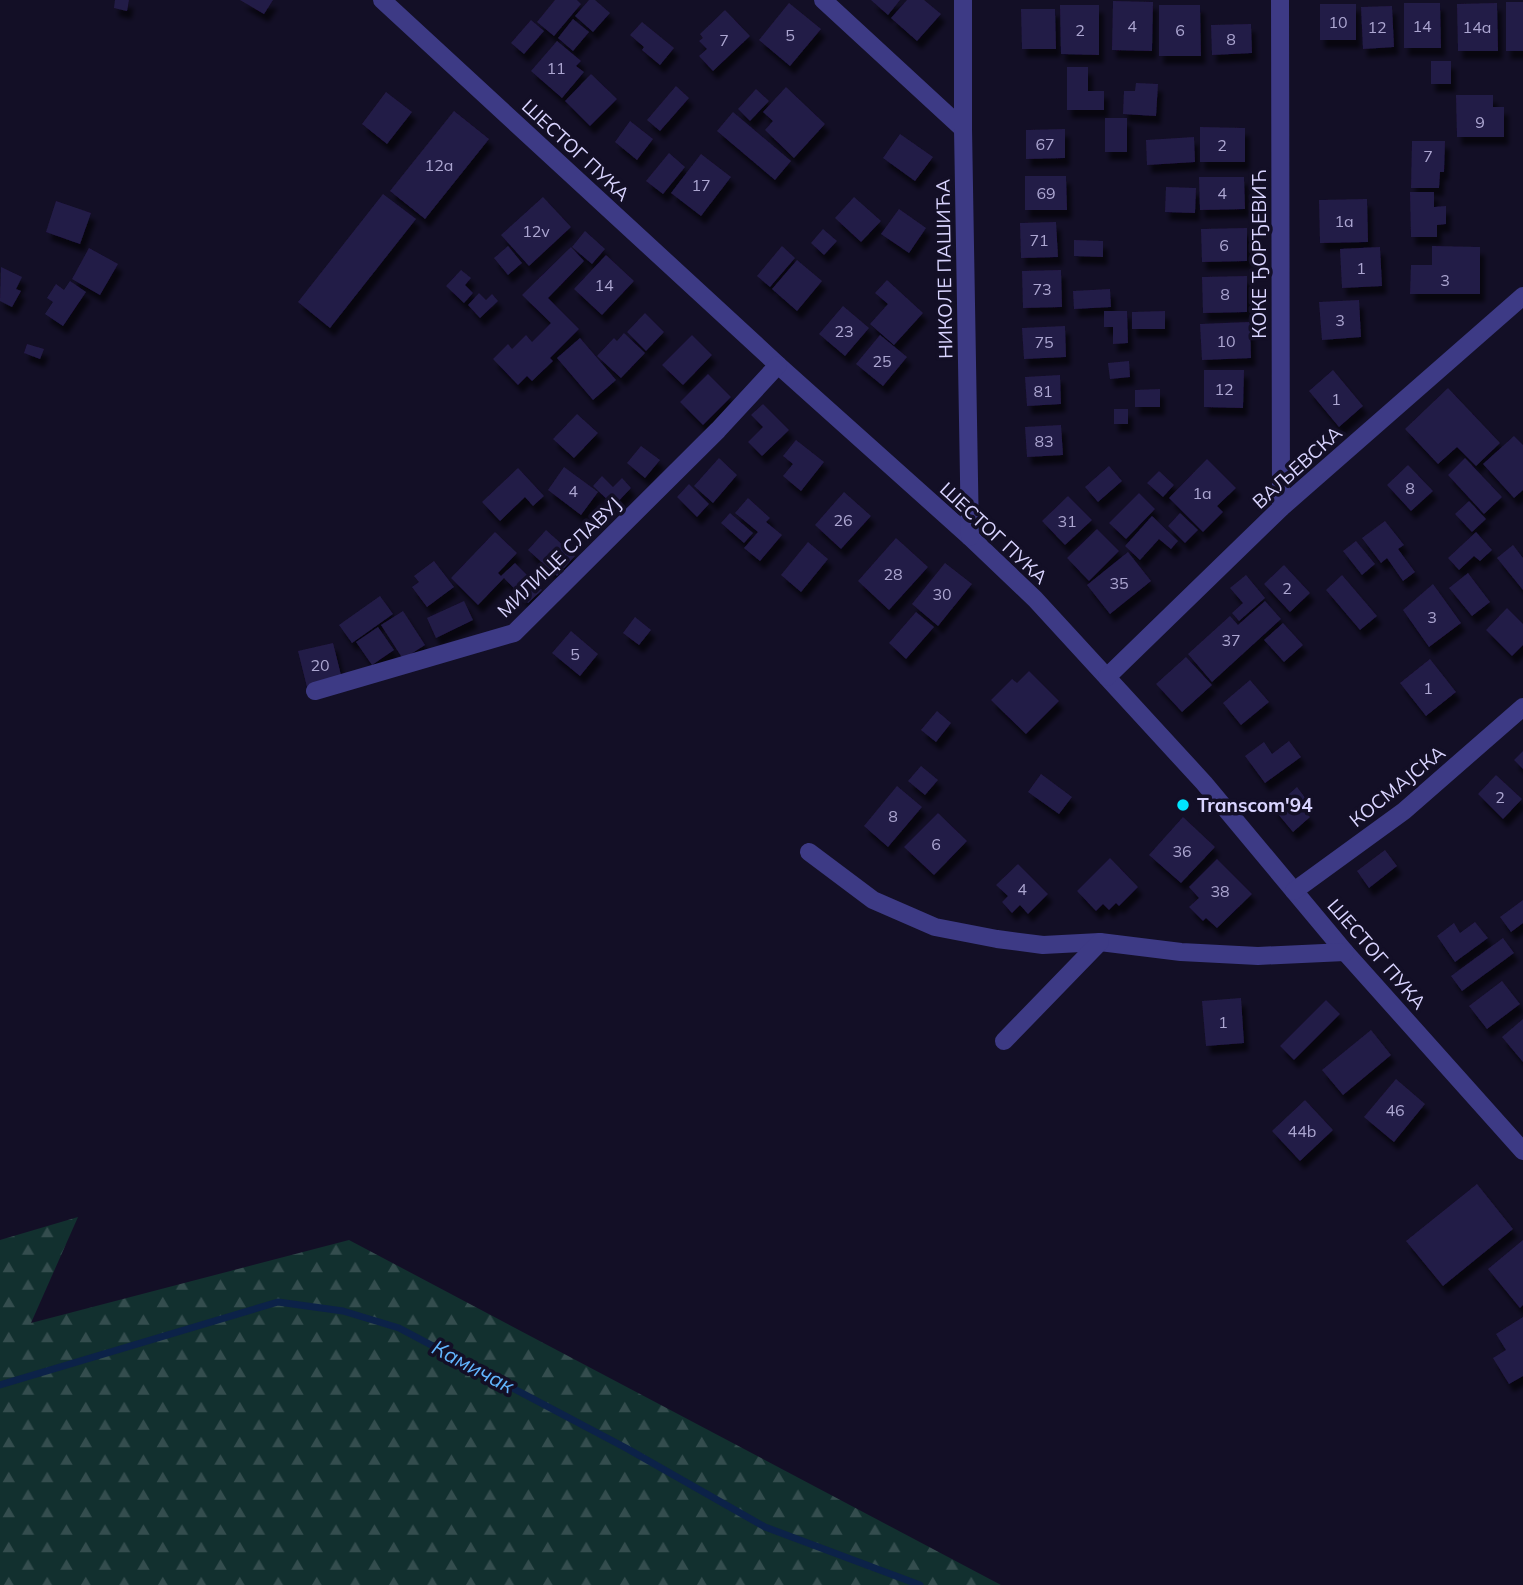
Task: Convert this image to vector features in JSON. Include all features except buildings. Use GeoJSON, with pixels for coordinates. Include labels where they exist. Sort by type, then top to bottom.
{"type":"FeatureCollection","features":[{"type":"Feature","properties":{"kind":"street","name":"ШЕСТОГ ПУКА"},"geometry":{"type":"LineString","coordinates":[[382,0],[778,365],[970,537],[1034,599],[1203,783],[1345,952],[1523,1151]]}},
{"type":"Feature","properties":{"kind":"street"},"geometry":{"type":"LineString","coordinates":[[823,0],[962,129]]}},
{"type":"Feature","properties":{"kind":"street","name":"НИКОЛЕ ПАШИЋА"},"geometry":{"type":"LineString","coordinates":[[963,0],[962,129],[970,537]]}},
{"type":"Feature","properties":{"kind":"street","name":"КОКЕ ЂОРЂЕВИЋ"},"geometry":{"type":"LineString","coordinates":[[1280,0],[1281,508]]}},
{"type":"Feature","properties":{"kind":"street","name":"ВАЉЕВСКА"},"geometry":{"type":"LineString","coordinates":[[1107,677],[1281,508],[1523,296]]}},
{"type":"Feature","properties":{"kind":"street","name":"МИЛИЦЕ СЛАВУЈ"},"geometry":{"type":"LineString","coordinates":[[315,691],[514,633],[718,430],[778,365]]}},
{"type":"Feature","properties":{"kind":"street","name":"КОСМАЈСКА"},"geometry":{"type":"LineString","coordinates":[[1294,891],[1404,811],[1523,707]]}},
{"type":"Feature","properties":{"kind":"street"},"geometry":{"type":"LineString","coordinates":[[809,852],[873,900],[935,927],[997,939],[1043,945],[1100,942],[1258,956],[1345,952]]}},
{"type":"Feature","properties":{"kind":"street"},"geometry":{"type":"LineString","coordinates":[[1004,1041],[1100,942]]}},
{"type":"Feature","properties":{"kind":"green space"},"geometry":{"type":"Polygon","coordinates":[[[78,1217],[31,1323],[349,1240],[1001,1585],[0,1585],[0,1240],[78,1217]]]}},
{"type":"Feature","properties":{"kind":"waterway","name":"Камичак"},"geometry":{"type":"LineString","coordinates":[[0,1385],[278,1302],[343,1311],[399,1328],[626,1448],[765,1527],[920,1585]]}},
{"type":"Feature","properties":{"kind":"place","name":"Transcom'94"},"geometry":{"type":"Point","coordinates":[1183,805]}}]}
